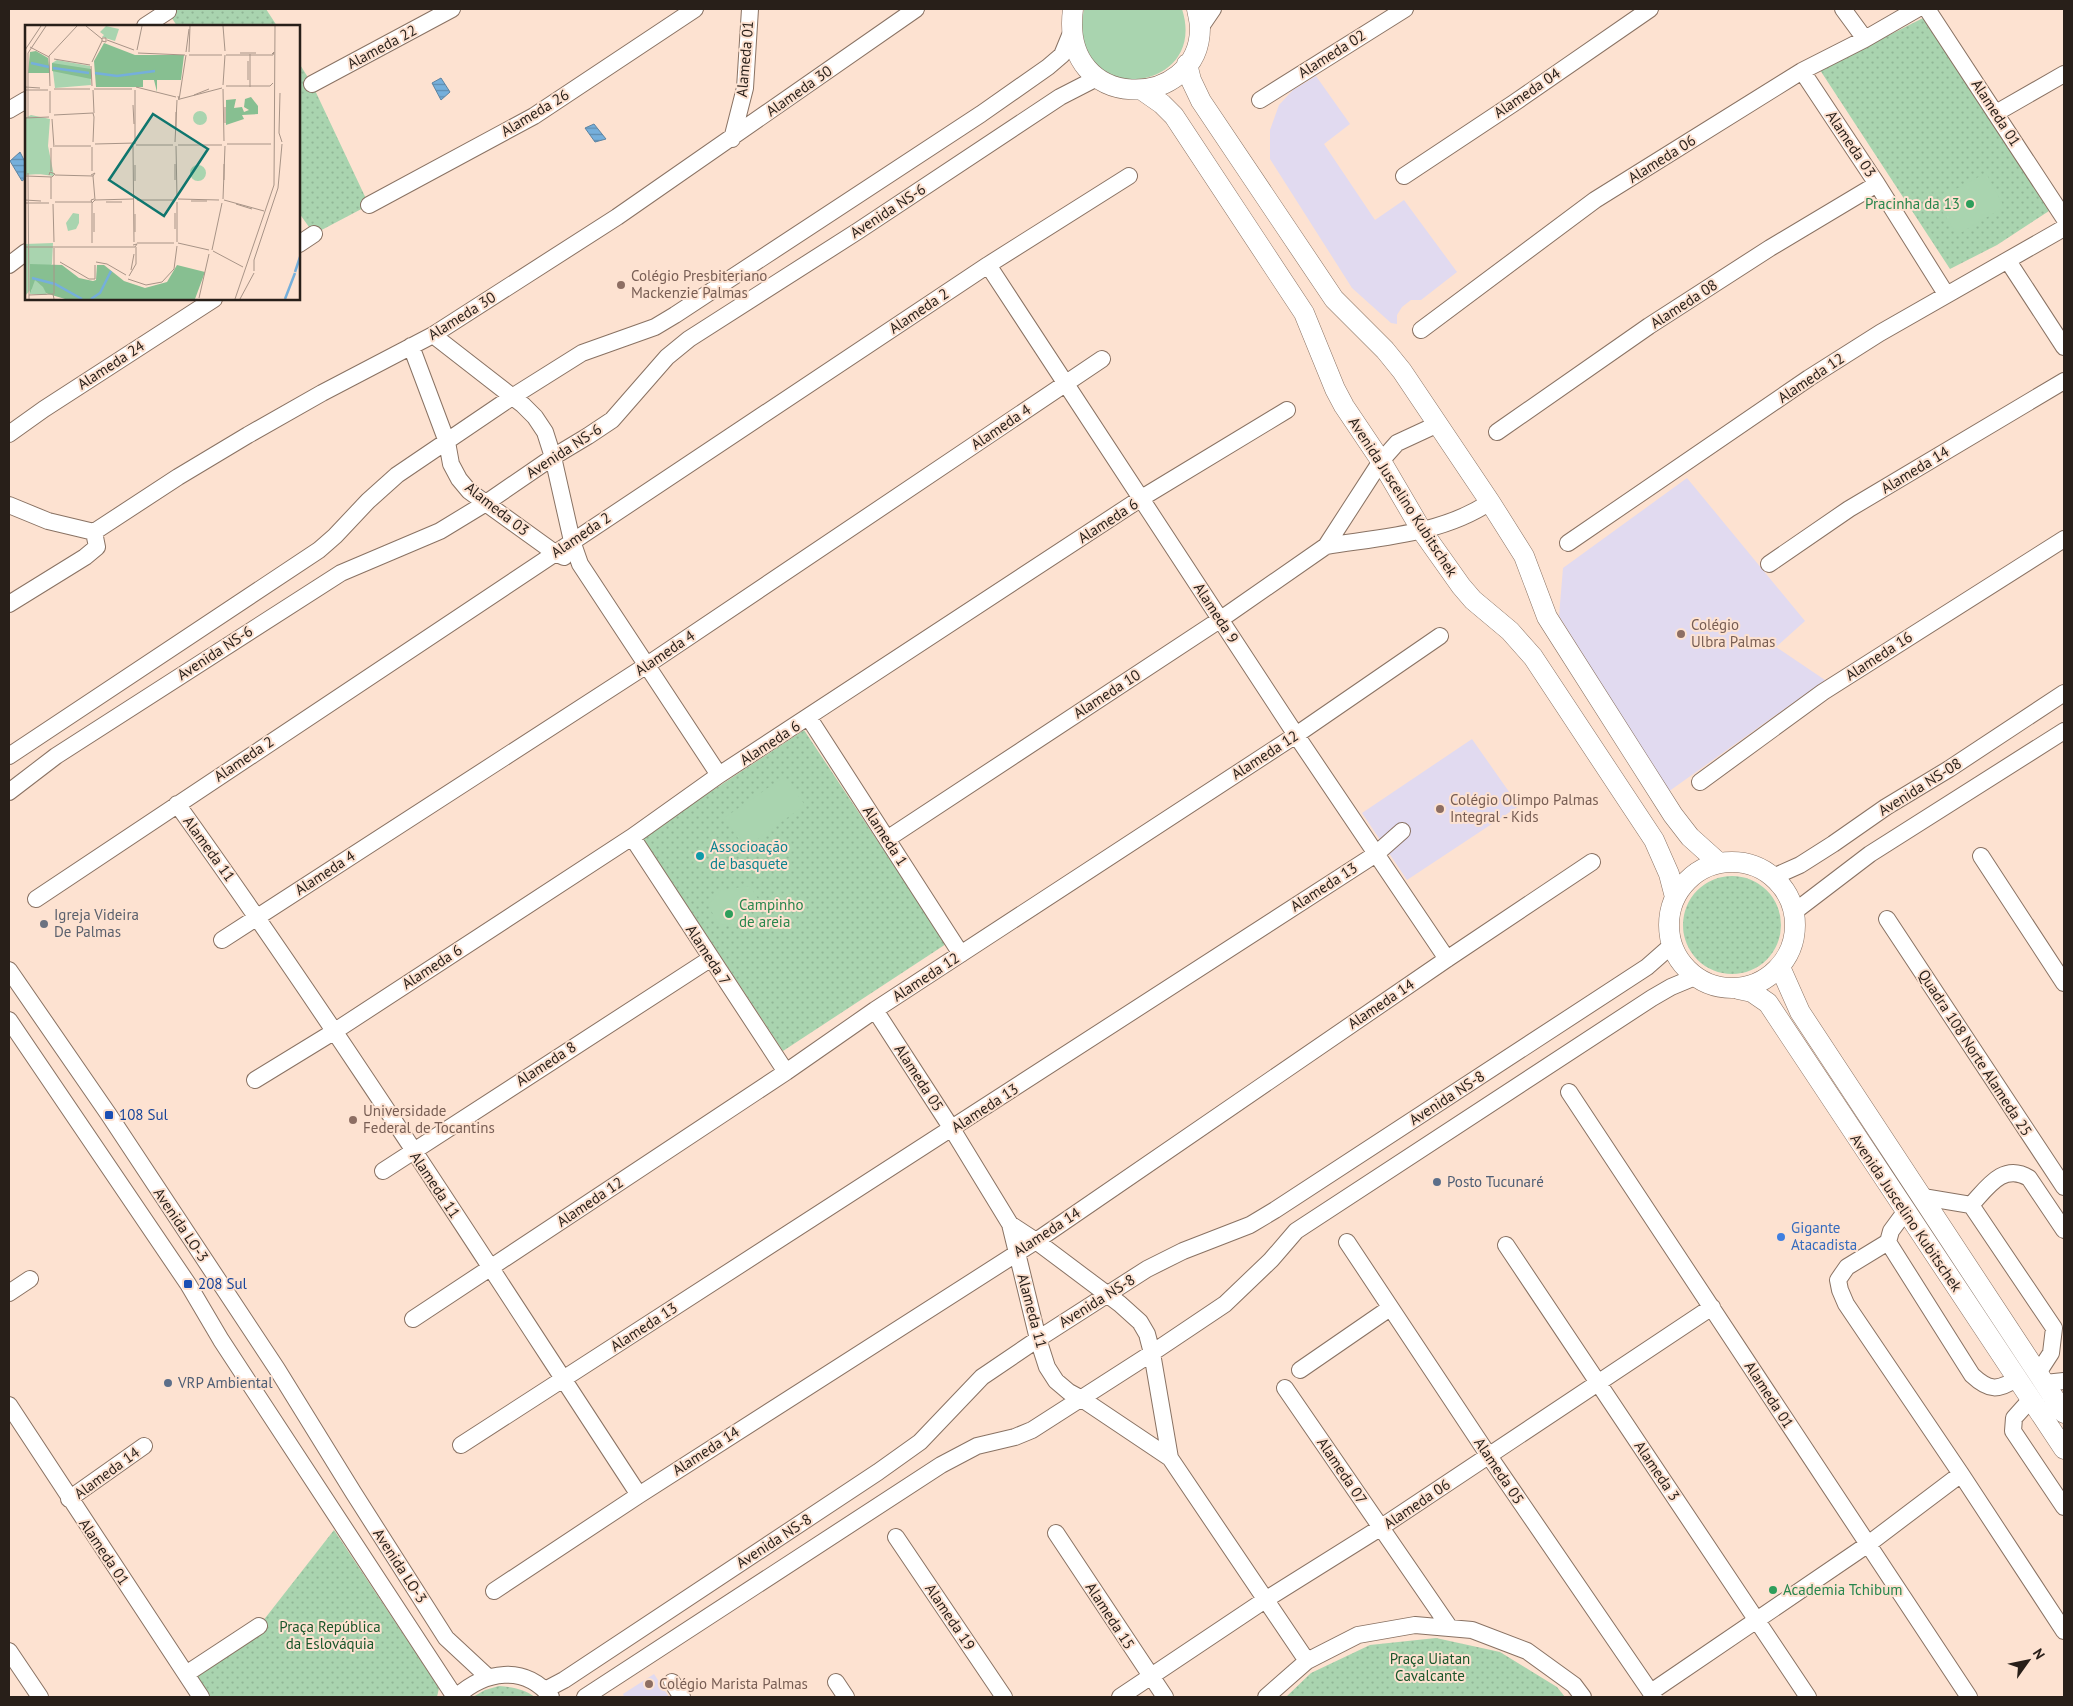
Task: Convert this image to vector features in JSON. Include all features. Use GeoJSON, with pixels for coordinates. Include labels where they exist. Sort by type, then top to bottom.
{"type":"FeatureCollection","features":[{"type":"Feature","properties":{"kind":"main road"},"geometry":{"type":"LineString","coordinates":[[1072,9],[1071,33],[1075,50],[1084,66],[1111,86],[1126,90],[1142,90],[1159,86],[1175,77],[1187,64],[1196,47],[1198,18]]}},
{"type":"Feature","properties":{"kind":"main road"},"geometry":{"type":"LineString","coordinates":[[1187,64],[1202,101],[1313,269],[1334,299],[1385,350],[1402,371],[1490,502],[1524,556],[1547,617],[1673,815],[1690,837],[1720,862]]}},
{"type":"Feature","properties":{"kind":"main road","name":"Avenida Juscelino Kubitschek"},"geometry":{"type":"LineString","coordinates":[[1142,90],[1162,104],[1174,116],[1304,313],[1335,389],[1344,406],[1381,461],[1422,531],[1473,600],[1510,631],[1533,657],[1654,840],[1669,874],[1675,897]]}},
{"type":"Feature","properties":{"kind":"main road"},"geometry":{"type":"LineString","coordinates":[[1720,862],[1738,862],[1757,867],[1773,877],[1786,893],[1794,912],[1795,931],[1791,950],[1780,967],[1768,978],[1754,985],[1738,989],[1715,987],[1695,977],[1681,963],[1672,945],[1668,921],[1675,897],[1686,881],[1701,869],[1720,862]]}},
{"type":"Feature","properties":{"kind":"main road","name":"Avenida Juscelino Kubitschek"},"geometry":{"type":"LineString","coordinates":[[1780,967],[1800,1012],[1923,1197],[2049,1379],[2064,1413]]}},
{"type":"Feature","properties":{"kind":"main road","name":"Avenida Juscelino Kubitschek"},"geometry":{"type":"LineString","coordinates":[[1738,989],[1752,992],[1768,1004],[2064,1449]]}},
{"type":"Feature","properties":{"kind":"street","name":"Alameda 22"},"geometry":{"type":"LineString","coordinates":[[312,84],[452,9]]}},
{"type":"Feature","properties":{"kind":"street","name":"Alameda 26"},"geometry":{"type":"LineString","coordinates":[[369,205],[534,116],[695,9]]}},
{"type":"Feature","properties":{"kind":"street","name":"Alameda 01"},"geometry":{"type":"LineString","coordinates":[[732,139],[745,88],[750,9]]}},
{"type":"Feature","properties":{"kind":"street","name":"Alameda 30"},"geometry":{"type":"LineString","coordinates":[[94,532],[178,477],[248,435],[433,335],[617,217],[732,139],[916,9]]}},
{"type":"Feature","properties":{"kind":"street"},"geometry":{"type":"LineString","coordinates":[[1198,18],[1213,9]]}},
{"type":"Feature","properties":{"kind":"street","name":"Alameda 02"},"geometry":{"type":"LineString","coordinates":[[1260,100],[1405,9]]}},
{"type":"Feature","properties":{"kind":"street","name":"Alameda 04"},"geometry":{"type":"LineString","coordinates":[[1404,176],[1650,9]]}},
{"type":"Feature","properties":{"kind":"street"},"geometry":{"type":"LineString","coordinates":[[1843,9],[1865,39]]}},
{"type":"Feature","properties":{"kind":"street","name":"Alameda 06"},"geometry":{"type":"LineString","coordinates":[[1421,330],[1595,200],[1802,71],[1865,39],[1917,9]]}},
{"type":"Feature","properties":{"kind":"street","name":"Alameda 01"},"geometry":{"type":"LineString","coordinates":[[1927,9],[2064,218]]}},
{"type":"Feature","properties":{"kind":"street"},"geometry":{"type":"LineString","coordinates":[[146,25],[168,11]]}},
{"type":"Feature","properties":{"kind":"street","name":"Avenida NS-6"},"geometry":{"type":"LineString","coordinates":[[9,756],[319,550],[336,536],[368,501],[397,475],[512,396],[582,353],[655,327],[700,300],[981,114],[1062,55],[1071,33]]}},
{"type":"Feature","properties":{"kind":"street","name":"Alameda 03"},"geometry":{"type":"LineString","coordinates":[[1802,71],[1877,184],[1946,294]]}},
{"type":"Feature","properties":{"kind":"street"},"geometry":{"type":"LineString","coordinates":[[1996,113],[2064,74]]}},
{"type":"Feature","properties":{"kind":"street","name":"Avenida NS-6"},"geometry":{"type":"LineString","coordinates":[[9,792],[56,756],[341,572],[440,531],[486,503],[553,457],[612,420],[667,357],[689,339],[858,231],[1060,97],[1098,78]]}},
{"type":"Feature","properties":{"kind":"street"},"geometry":{"type":"LineString","coordinates":[[9,110],[25,101]]}},
{"type":"Feature","properties":{"kind":"street","name":"Alameda 2"},"geometry":{"type":"LineString","coordinates":[[36,899],[988,265],[1129,176]]}},
{"type":"Feature","properties":{"kind":"street","name":"Alameda 08"},"geometry":{"type":"LineString","coordinates":[[1497,432],[1657,321],[1770,248],[1877,184]]}},
{"type":"Feature","properties":{"kind":"street","name":"Alameda 12"},"geometry":{"type":"LineString","coordinates":[[1568,543],[1809,378],[1946,294],[2064,228]]}},
{"type":"Feature","properties":{"kind":"street"},"geometry":{"type":"LineString","coordinates":[[300,243],[314,234]]}},
{"type":"Feature","properties":{"kind":"street"},"geometry":{"type":"LineString","coordinates":[[9,265],[25,253]]}},
{"type":"Feature","properties":{"kind":"street"},"geometry":{"type":"LineString","coordinates":[[2008,261],[2064,347]]}},
{"type":"Feature","properties":{"kind":"street","name":"Alameda 9"},"geometry":{"type":"LineString","coordinates":[[988,265],[1140,500],[1447,959]]}},
{"type":"Feature","properties":{"kind":"street","name":"Alameda 24"},"geometry":{"type":"LineString","coordinates":[[9,434],[44,409],[212,300]]}},
{"type":"Feature","properties":{"kind":"street"},"geometry":{"type":"LineString","coordinates":[[433,335],[512,396],[535,417],[545,432],[553,457],[572,541],[580,564],[719,775]]}},
{"type":"Feature","properties":{"kind":"street","name":"Alameda 03"},"geometry":{"type":"LineString","coordinates":[[411,346],[447,442],[451,464],[459,479],[469,491],[555,553],[580,564]]}},
{"type":"Feature","properties":{"kind":"street","name":"Alameda 4"},"geometry":{"type":"LineString","coordinates":[[222,940],[647,665],[1102,359]]}},
{"type":"Feature","properties":{"kind":"street","name":"Alameda 14"},"geometry":{"type":"LineString","coordinates":[[1769,564],[1849,509],[2064,381]]}},
{"type":"Feature","properties":{"kind":"street","name":"Alameda 6"},"geometry":{"type":"LineString","coordinates":[[255,1080],[335,1031],[632,837],[719,775],[1140,500],[1287,410]]}},
{"type":"Feature","properties":{"kind":"street","name":"Alameda 10"},"geometry":{"type":"LineString","coordinates":[[887,839],[1220,619],[1326,546],[1381,461],[1397,443],[1438,424]]}},
{"type":"Feature","properties":{"kind":"street","name":"Alameda 10"},"geometry":{"type":"LineString","coordinates":[[1326,546],[1422,531],[1462,519],[1490,502]]}},
{"type":"Feature","properties":{"kind":"street"},"geometry":{"type":"LineString","coordinates":[[9,504],[48,521],[94,532],[97,547],[85,557],[9,604]]}},
{"type":"Feature","properties":{"kind":"street","name":"Alameda 16"},"geometry":{"type":"LineString","coordinates":[[1700,782],[1823,692],[2064,538]]}},
{"type":"Feature","properties":{"kind":"street","name":"Alameda 12"},"geometry":{"type":"LineString","coordinates":[[414,1319],[786,1072],[875,1010],[1296,735],[1440,636]]}},
{"type":"Feature","properties":{"kind":"street","name":"Avenida NS-08"},"geometry":{"type":"LineString","coordinates":[[1773,877],[1800,865],[2064,692]]}},
{"type":"Feature","properties":{"kind":"street","name":"Alameda 1"},"geometry":{"type":"LineString","coordinates":[[809,718],[961,954]]}},
{"type":"Feature","properties":{"kind":"street","name":"Avenida NS-08"},"geometry":{"type":"LineString","coordinates":[[1794,912],[1870,854],[2064,730]]}},
{"type":"Feature","properties":{"kind":"street","name":"Alameda 11"},"geometry":{"type":"LineString","coordinates":[[177,804],[258,917],[335,1031],[639,1495]]}},
{"type":"Feature","properties":{"kind":"street","name":"Alameda 13"},"geometry":{"type":"LineString","coordinates":[[461,1445],[1376,854],[1402,831]]}},
{"type":"Feature","properties":{"kind":"street","name":"Alameda 7"},"geometry":{"type":"LineString","coordinates":[[632,837],[710,959],[786,1072]]}},
{"type":"Feature","properties":{"kind":"street"},"geometry":{"type":"LineString","coordinates":[[1980,856],[2064,983]]}},
{"type":"Feature","properties":{"kind":"street","name":"Alameda 14"},"geometry":{"type":"LineString","coordinates":[[494,1590],[1036,1241],[1447,959],[1592,862]]}},
{"type":"Feature","properties":{"kind":"street","name":"Quadra 108 Norte Alameda 25"},"geometry":{"type":"LineString","coordinates":[[1887,919],[2064,1188]]}},
{"type":"Feature","properties":{"kind":"street","name":"Avenida NS-8"},"geometry":{"type":"LineString","coordinates":[[548,1694],[564,1680],[878,1472],[920,1442],[982,1377],[1038,1338],[1147,1269],[1183,1251],[1250,1225],[1275,1210],[1647,967],[1672,945]]}},
{"type":"Feature","properties":{"kind":"street","name":"Alameda 8"},"geometry":{"type":"LineString","coordinates":[[383,1171],[412,1150],[710,959]]}},
{"type":"Feature","properties":{"kind":"street","name":"Avenida LO-3"},"geometry":{"type":"LineString","coordinates":[[9,970],[109,1115],[277,1369],[446,1638],[488,1676]]}},
{"type":"Feature","properties":{"kind":"street","name":"Avenida NS-8"},"geometry":{"type":"LineString","coordinates":[[585,1697],[942,1465],[977,1446],[1032,1430],[1082,1399],[1225,1304],[1271,1260],[1296,1231],[1652,998],[1671,987],[1695,977]]}},
{"type":"Feature","properties":{"kind":"street","name":"Alameda 05"},"geometry":{"type":"LineString","coordinates":[[875,1010],[952,1129],[1010,1224]]}},
{"type":"Feature","properties":{"kind":"street","name":"Avenida LO-3"},"geometry":{"type":"LineString","coordinates":[[9,1020],[188,1284],[221,1340],[456,1697]]}},
{"type":"Feature","properties":{"kind":"street","name":"Alameda 01"},"geometry":{"type":"LineString","coordinates":[[1569,1092],[1969,1697]]}},
{"type":"Feature","properties":{"kind":"street"},"geometry":{"type":"LineString","coordinates":[[2029,1178],[2049,1164]]}},
{"type":"Feature","properties":{"kind":"street"},"geometry":{"type":"LineString","coordinates":[[1971,1206],[1998,1178],[2013,1171],[2029,1178],[2064,1230]]}},
{"type":"Feature","properties":{"kind":"street"},"geometry":{"type":"LineString","coordinates":[[1923,1197],[1971,1206],[2054,1328],[2049,1379]]}},
{"type":"Feature","properties":{"kind":"street"},"geometry":{"type":"LineString","coordinates":[[1905,1212],[1891,1231],[1888,1242],[1847,1267],[1838,1280],[1840,1290],[1846,1304],[2064,1631]]}},
{"type":"Feature","properties":{"kind":"street","name":"Alameda 11"},"geometry":{"type":"LineString","coordinates":[[1010,1224],[1107,1294],[1140,1322],[1147,1334],[1152,1353],[1170,1458]]}},
{"type":"Feature","properties":{"kind":"street","name":"Alameda 11"},"geometry":{"type":"LineString","coordinates":[[1010,1224],[1038,1338],[1048,1367],[1056,1381],[1069,1392],[1170,1458],[1307,1660]]}},
{"type":"Feature","properties":{"kind":"street","name":"Alameda 05"},"geometry":{"type":"LineString","coordinates":[[1347,1242],[1489,1456],[1653,1695]]}},
{"type":"Feature","properties":{"kind":"street"},"geometry":{"type":"LineString","coordinates":[[1888,1242],[1972,1375],[1984,1386],[1994,1388],[2002,1387],[2018,1378]]}},
{"type":"Feature","properties":{"kind":"street","name":"Alameda 3"},"geometry":{"type":"LineString","coordinates":[[1506,1245],[1808,1697]]}},
{"type":"Feature","properties":{"kind":"street"},"geometry":{"type":"LineString","coordinates":[[9,1293],[30,1279]]}},
{"type":"Feature","properties":{"kind":"street","name":"Alameda 06"},"geometry":{"type":"LineString","coordinates":[[1120,1697],[1265,1600],[1380,1528],[1712,1307]]}},
{"type":"Feature","properties":{"kind":"street"},"geometry":{"type":"LineString","coordinates":[[1300,1370],[1390,1308]]}},
{"type":"Feature","properties":{"kind":"street","name":"Alameda 07"},"geometry":{"type":"LineString","coordinates":[[1286,1388],[1450,1628]]}},
{"type":"Feature","properties":{"kind":"street"},"geometry":{"type":"LineString","coordinates":[[2031,1399],[2014,1418],[2013,1431],[2064,1506]]}},
{"type":"Feature","properties":{"kind":"street","name":"Alameda 01"},"geometry":{"type":"LineString","coordinates":[[11,1414],[70,1499],[201,1697]]}},
{"type":"Feature","properties":{"kind":"street","name":"Alameda 14"},"geometry":{"type":"LineString","coordinates":[[70,1499],[144,1446]]}},
{"type":"Feature","properties":{"kind":"street"},"geometry":{"type":"LineString","coordinates":[[1653,1695],[1756,1619],[1867,1545],[1961,1474]]}},
{"type":"Feature","properties":{"kind":"street","name":"Alameda 15"},"geometry":{"type":"LineString","coordinates":[[1056,1534],[1165,1697]]}},
{"type":"Feature","properties":{"kind":"street","name":"Alameda 19"},"geometry":{"type":"LineString","coordinates":[[896,1537],[1004,1697]]}},
{"type":"Feature","properties":{"kind":"street"},"geometry":{"type":"LineString","coordinates":[[1266,1697],[1307,1660],[1358,1635],[1415,1625],[1472,1630],[1526,1650],[1574,1685],[1583,1697]]}},
{"type":"Feature","properties":{"kind":"street"},"geometry":{"type":"LineString","coordinates":[[186,1674],[259,1626]]}},
{"type":"Feature","properties":{"kind":"street"},"geometry":{"type":"LineString","coordinates":[[9,1651],[40,1697]]}},
{"type":"Feature","properties":{"kind":"street"},"geometry":{"type":"LineString","coordinates":[[456,1697],[470,1685],[488,1676],[508,1675],[528,1679],[548,1694]]}},
{"type":"Feature","properties":{"kind":"street"},"geometry":{"type":"LineString","coordinates":[[672,1682],[682,1697]]}},
{"type":"Feature","properties":{"kind":"street"},"geometry":{"type":"LineString","coordinates":[[836,1682],[846,1697]]}},
{"type":"Feature","properties":{"kind":"shaded area"},"geometry":{"type":"Polygon","coordinates":[[[1316,76],[1350,124],[1324,144],[1375,220],[1404,200],[1457,272],[1421,300],[1411,300],[1402,307],[1397,315],[1397,324],[1391,323],[1352,288],[1270,159],[1270,130],[1279,105],[1293,90],[1316,76]]]}},
{"type":"Feature","properties":{"kind":"shaded area","name":"Colégio Ulbra Palmas"},"geometry":{"type":"Polygon","coordinates":[[[1687,478],[1805,621],[1776,647],[1825,680],[1668,792],[1559,616],[1563,568],[1687,478]]]}},
{"type":"Feature","properties":{"kind":"shaded area","name":"Colégio Olimpo Palmas Integral - Kids"},"geometry":{"type":"Polygon","coordinates":[[[1472,739],[1519,806],[1407,880],[1362,813],[1472,739]]]}},
{"type":"Feature","properties":{"kind":"shaded area","name":"Colégio Marista Palmas"},"geometry":{"type":"Polygon","coordinates":[[[654,1674],[669,1697],[624,1697],[623,1694],[654,1674]]]}},
{"type":"Feature","properties":{"kind":"green space"},"geometry":{"type":"Polygon","coordinates":[[[166,9],[266,9],[276,25],[176,25],[166,9]]]}},
{"type":"Feature","properties":{"kind":"green space"},"geometry":{"type":"Polygon","coordinates":[[[1084,9],[1182,9],[1185,38],[1176,60],[1158,74],[1136,79],[1114,76],[1095,63],[1084,41],[1084,9]]]}},
{"type":"Feature","properties":{"kind":"green space"},"geometry":{"type":"Polygon","coordinates":[[[1927,16],[2049,211],[1997,245],[1950,269],[1820,70],[1927,16]]]}},
{"type":"Feature","properties":{"kind":"green space"},"geometry":{"type":"Polygon","coordinates":[[[300,65],[312,84],[369,205],[314,234],[300,214],[300,65]]]}},
{"type":"Feature","properties":{"kind":"green space","name":"Pracinha da 13"},"geometry":{"type":"Polygon","coordinates":[[[1986,173],[2004,207],[1957,235],[1936,200],[1986,173]]]}},
{"type":"Feature","properties":{"kind":"green space"},"geometry":{"type":"Polygon","coordinates":[[[804,730],[946,944],[783,1051],[642,837],[804,730]]]}},
{"type":"Feature","properties":{"kind":"green space"},"geometry":{"type":"Polygon","coordinates":[[[784,777],[805,805],[745,848],[724,818],[784,777]]]}},
{"type":"Feature","properties":{"kind":"green space"},"geometry":{"type":"Polygon","coordinates":[[[1732,876],[1751,880],[1767,890],[1777,906],[1781,925],[1777,944],[1767,960],[1751,970],[1732,974],[1713,970],[1697,960],[1687,944],[1683,925],[1687,906],[1697,890],[1713,880],[1732,876]]]}},
{"type":"Feature","properties":{"kind":"green space","name":"Campinho de areia"},"geometry":{"type":"Polygon","coordinates":[[[750,886],[758,899],[736,924],[719,925],[708,905],[721,890],[750,886]]]}},
{"type":"Feature","properties":{"kind":"green space","name":"Praça República da Eslováquia"},"geometry":{"type":"Polygon","coordinates":[[[334,1530],[439,1688],[437,1697],[201,1697],[186,1674],[259,1626],[334,1530]]]}},
{"type":"Feature","properties":{"kind":"green space","name":"Praça Uiatan Cavalcante"},"geometry":{"type":"Polygon","coordinates":[[[1436,1638],[1500,1652],[1557,1687],[1565,1697],[1286,1697],[1311,1673],[1370,1645],[1436,1638]]]}},
{"type":"Feature","properties":{"kind":"green space"},"geometry":{"type":"Polygon","coordinates":[[[499,1686],[518,1689],[535,1697],[473,1697],[485,1690],[499,1686]]]}},
{"type":"Feature","properties":{"kind":"water"},"geometry":{"type":"Polygon","coordinates":[[[441,78],[450,92],[441,100],[432,83],[441,78]]]}},
{"type":"Feature","properties":{"kind":"water"},"geometry":{"type":"Polygon","coordinates":[[[594,124],[606,139],[595,142],[585,128],[594,124]]]}},
{"type":"Feature","properties":{"kind":"water"},"geometry":{"type":"Polygon","coordinates":[[[20,152],[25,162],[25,179],[22,181],[10,161],[20,152]]]}},
{"type":"Feature","properties":{"kind":"place","name":"Pracinha da 13"},"geometry":{"type":"Point","coordinates":[1970,204]}},
{"type":"Feature","properties":{"kind":"place","name":"Colégio Presbiteriano Mackenzie Palmas"},"geometry":{"type":"Point","coordinates":[621,285]}},
{"type":"Feature","properties":{"kind":"place","name":"Colégio Ulbra Palmas"},"geometry":{"type":"Point","coordinates":[1681,634]}},
{"type":"Feature","properties":{"kind":"place","name":"Colégio Olimpo Palmas Integral - Kids"},"geometry":{"type":"Point","coordinates":[1440,809]}},
{"type":"Feature","properties":{"kind":"place","name":"Associoação de basquete"},"geometry":{"type":"Point","coordinates":[700,856]}},
{"type":"Feature","properties":{"kind":"place","name":"Campinho de areia"},"geometry":{"type":"Point","coordinates":[729,914]}},
{"type":"Feature","properties":{"kind":"place","name":"Igreja Videira De Palmas"},"geometry":{"type":"Point","coordinates":[44,924]}},
{"type":"Feature","properties":{"kind":"place","name":"108 Sul"},"geometry":{"type":"Point","coordinates":[109,1115]}},
{"type":"Feature","properties":{"kind":"place","name":"Universidade Federal de Tocantins"},"geometry":{"type":"Point","coordinates":[353,1120]}},
{"type":"Feature","properties":{"kind":"place","name":"Posto Tucunaré"},"geometry":{"type":"Point","coordinates":[1437,1182]}},
{"type":"Feature","properties":{"kind":"place","name":"Gigante Atacadista"},"geometry":{"type":"Point","coordinates":[1781,1237]}},
{"type":"Feature","properties":{"kind":"place","name":"208 Sul"},"geometry":{"type":"Point","coordinates":[188,1284]}},
{"type":"Feature","properties":{"kind":"place","name":"VRP Ambiental"},"geometry":{"type":"Point","coordinates":[168,1383]}},
{"type":"Feature","properties":{"kind":"place","name":"Academia Tchibum"},"geometry":{"type":"Point","coordinates":[1773,1590]}},
{"type":"Feature","properties":{"kind":"place","name":"Colégio Marista Palmas"},"geometry":{"type":"Point","coordinates":[649,1684]}}]}
